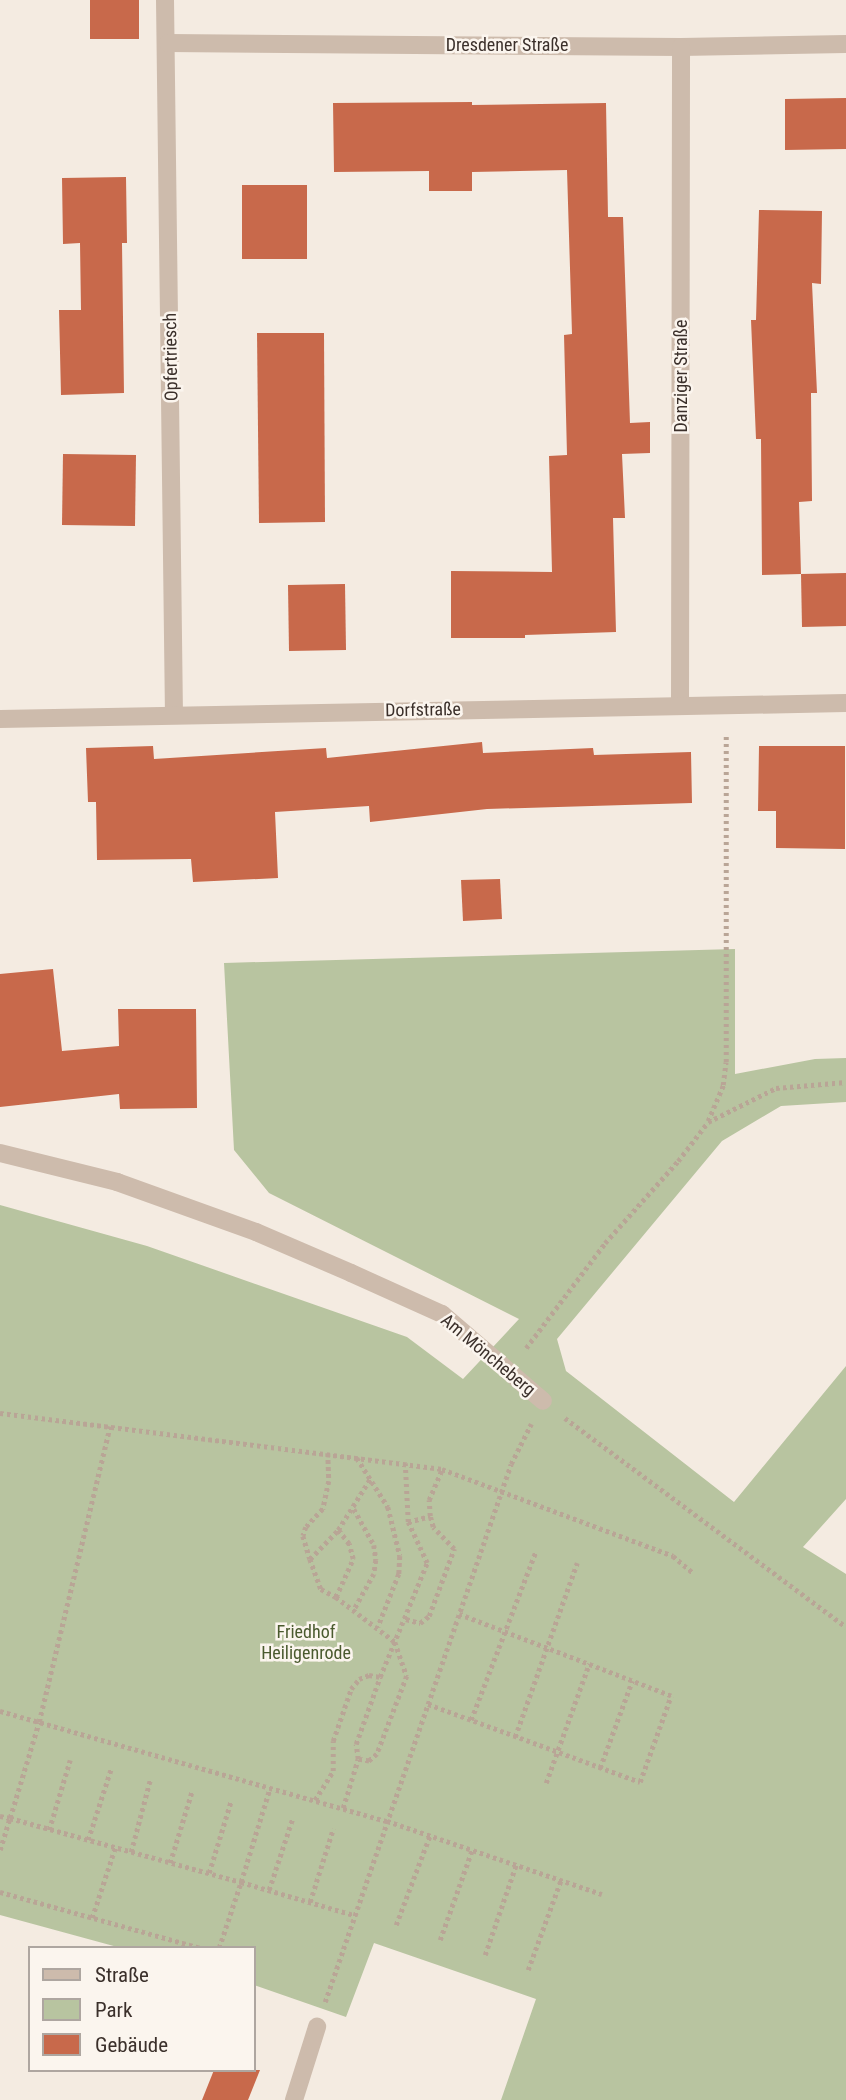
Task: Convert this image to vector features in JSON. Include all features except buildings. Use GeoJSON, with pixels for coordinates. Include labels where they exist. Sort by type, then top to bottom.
{"type":"FeatureCollection","features":[{"type":"Feature","properties":{"kind":"street","name":"Opfertriesch"},"geometry":{"type":"LineString","coordinates":[[165,0],[168,43],[174,714]]}},
{"type":"Feature","properties":{"kind":"street","name":"Dresdener Straße"},"geometry":{"type":"LineString","coordinates":[[168,43],[681,47],[846,44]]}},
{"type":"Feature","properties":{"kind":"street","name":"Danziger Straße"},"geometry":{"type":"LineString","coordinates":[[680,706],[681,47]]}},
{"type":"Feature","properties":{"kind":"street","name":"Dorfstraße"},"geometry":{"type":"LineString","coordinates":[[0,719],[846,703]]}},
{"type":"Feature","properties":{"kind":"street","name":"Am Möncheberg"},"geometry":{"type":"LineString","coordinates":[[0,1153],[117,1182],[256,1232],[442,1314],[542,1401]]}},
{"type":"Feature","properties":{"kind":"street"},"geometry":{"type":"LineString","coordinates":[[294,2100],[317,2027]]}},
{"type":"Feature","properties":{"kind":"path"},"geometry":{"type":"LineString","coordinates":[[507,1369],[536,1336],[605,1243],[678,1161],[708,1122],[723,1085],[726,1062],[725,705]]}},
{"type":"Feature","properties":{"kind":"path"},"geometry":{"type":"LineString","coordinates":[[708,1122],[776,1088],[846,1082]]}},
{"type":"Feature","properties":{"kind":"path"},"geometry":{"type":"LineString","coordinates":[[317,2027],[511,1464],[542,1401]]}},
{"type":"Feature","properties":{"kind":"path","name":"Am Möncheberg"},"geometry":{"type":"LineString","coordinates":[[542,1401],[846,1627]]}},
{"type":"Feature","properties":{"kind":"path"},"geometry":{"type":"LineString","coordinates":[[0,1413],[442,1469],[673,1556],[693,1573]]}},
{"type":"Feature","properties":{"kind":"path"},"geometry":{"type":"LineString","coordinates":[[0,1850],[39,1722],[110,1426]]}},
{"type":"Feature","properties":{"kind":"path"},"geometry":{"type":"LineString","coordinates":[[328,1453],[329,1481],[323,1509],[306,1527],[303,1536],[310,1559],[321,1589],[378,1627],[395,1642],[407,1676],[377,1754],[369,1762],[358,1759]]}},
{"type":"Feature","properties":{"kind":"path"},"geometry":{"type":"LineString","coordinates":[[356,1457],[388,1507],[400,1556],[399,1574],[378,1627]]}},
{"type":"Feature","properties":{"kind":"path"},"geometry":{"type":"LineString","coordinates":[[343,1808],[358,1759],[356,1744],[380,1677],[427,1563],[408,1522],[405,1463]]}},
{"type":"Feature","properties":{"kind":"path"},"geometry":{"type":"LineString","coordinates":[[406,1619],[420,1623],[429,1616],[454,1549],[433,1527],[430,1516],[429,1500],[442,1469]]}},
{"type":"Feature","properties":{"kind":"path"},"geometry":{"type":"LineString","coordinates":[[310,1559],[338,1530],[371,1479]]}},
{"type":"Feature","properties":{"kind":"path"},"geometry":{"type":"LineString","coordinates":[[354,1509],[363,1519],[374,1545],[376,1560],[374,1574],[354,1610]]}},
{"type":"Feature","properties":{"kind":"path"},"geometry":{"type":"LineString","coordinates":[[408,1522],[430,1516]]}},
{"type":"Feature","properties":{"kind":"path"},"geometry":{"type":"LineString","coordinates":[[336,1597],[353,1559],[349,1544],[338,1530]]}},
{"type":"Feature","properties":{"kind":"path"},"geometry":{"type":"LineString","coordinates":[[471,1720],[536,1551]]}},
{"type":"Feature","properties":{"kind":"path"},"geometry":{"type":"LineString","coordinates":[[515,1737],[577,1563]]}},
{"type":"Feature","properties":{"kind":"path"},"geometry":{"type":"LineString","coordinates":[[428,1704],[640,1782],[671,1696],[459,1614]]}},
{"type":"Feature","properties":{"kind":"path"},"geometry":{"type":"LineString","coordinates":[[546,1783],[589,1664]]}},
{"type":"Feature","properties":{"kind":"path"},"geometry":{"type":"LineString","coordinates":[[315,1800],[333,1771],[333,1741],[351,1689],[359,1679],[369,1675],[380,1677]]}},
{"type":"Feature","properties":{"kind":"path"},"geometry":{"type":"LineString","coordinates":[[600,1768],[632,1681]]}},
{"type":"Feature","properties":{"kind":"path"},"geometry":{"type":"LineString","coordinates":[[0,1711],[387,1821],[602,1894]]}},
{"type":"Feature","properties":{"kind":"path"},"geometry":{"type":"LineString","coordinates":[[49,1830],[70,1759]]}},
{"type":"Feature","properties":{"kind":"path"},"geometry":{"type":"LineString","coordinates":[[88,1840],[111,1769]]}},
{"type":"Feature","properties":{"kind":"path"},"geometry":{"type":"LineString","coordinates":[[131,1852],[150,1780]]}},
{"type":"Feature","properties":{"kind":"path"},"geometry":{"type":"LineString","coordinates":[[220,1946],[270,1788]]}},
{"type":"Feature","properties":{"kind":"path"},"geometry":{"type":"LineString","coordinates":[[170,1863],[192,1791]]}},
{"type":"Feature","properties":{"kind":"path"},"geometry":{"type":"LineString","coordinates":[[209,1873],[231,1801]]}},
{"type":"Feature","properties":{"kind":"path"},"geometry":{"type":"LineString","coordinates":[[0,1816],[354,1915]]}},
{"type":"Feature","properties":{"kind":"path"},"geometry":{"type":"LineString","coordinates":[[269,1891],[292,1820]]}},
{"type":"Feature","properties":{"kind":"path"},"geometry":{"type":"LineString","coordinates":[[310,1902],[332,1829]]}},
{"type":"Feature","properties":{"kind":"path"},"geometry":{"type":"LineString","coordinates":[[396,1925],[430,1835]]}},
{"type":"Feature","properties":{"kind":"path"},"geometry":{"type":"LineString","coordinates":[[93,1918],[115,1848]]}},
{"type":"Feature","properties":{"kind":"path"},"geometry":{"type":"LineString","coordinates":[[440,1940],[472,1850]]}},
{"type":"Feature","properties":{"kind":"path"},"geometry":{"type":"LineString","coordinates":[[485,1955],[516,1865]]}},
{"type":"Feature","properties":{"kind":"path"},"geometry":{"type":"LineString","coordinates":[[528,1970],[561,1880]]}},
{"type":"Feature","properties":{"kind":"path"},"geometry":{"type":"LineString","coordinates":[[0,1892],[193,1946]]}},
{"type":"Feature","properties":{"kind":"green space","name":"Friedhof Heiligenrode"},"geometry":{"type":"Polygon","coordinates":[[[735,949],[735,1074],[815,1059],[846,1058],[846,1102],[781,1106],[722,1141],[557,1339],[566,1371],[734,1502],[846,1366],[846,1499],[803,1547],[846,1574],[846,2100],[501,2100],[536,1999],[374,1943],[346,2017],[256,1986],[256,1946],[114,1946],[0,1915],[0,1205],[147,1246],[407,1337],[463,1379],[519,1319],[269,1193],[234,1150],[224,963],[735,949]]]}}]}
